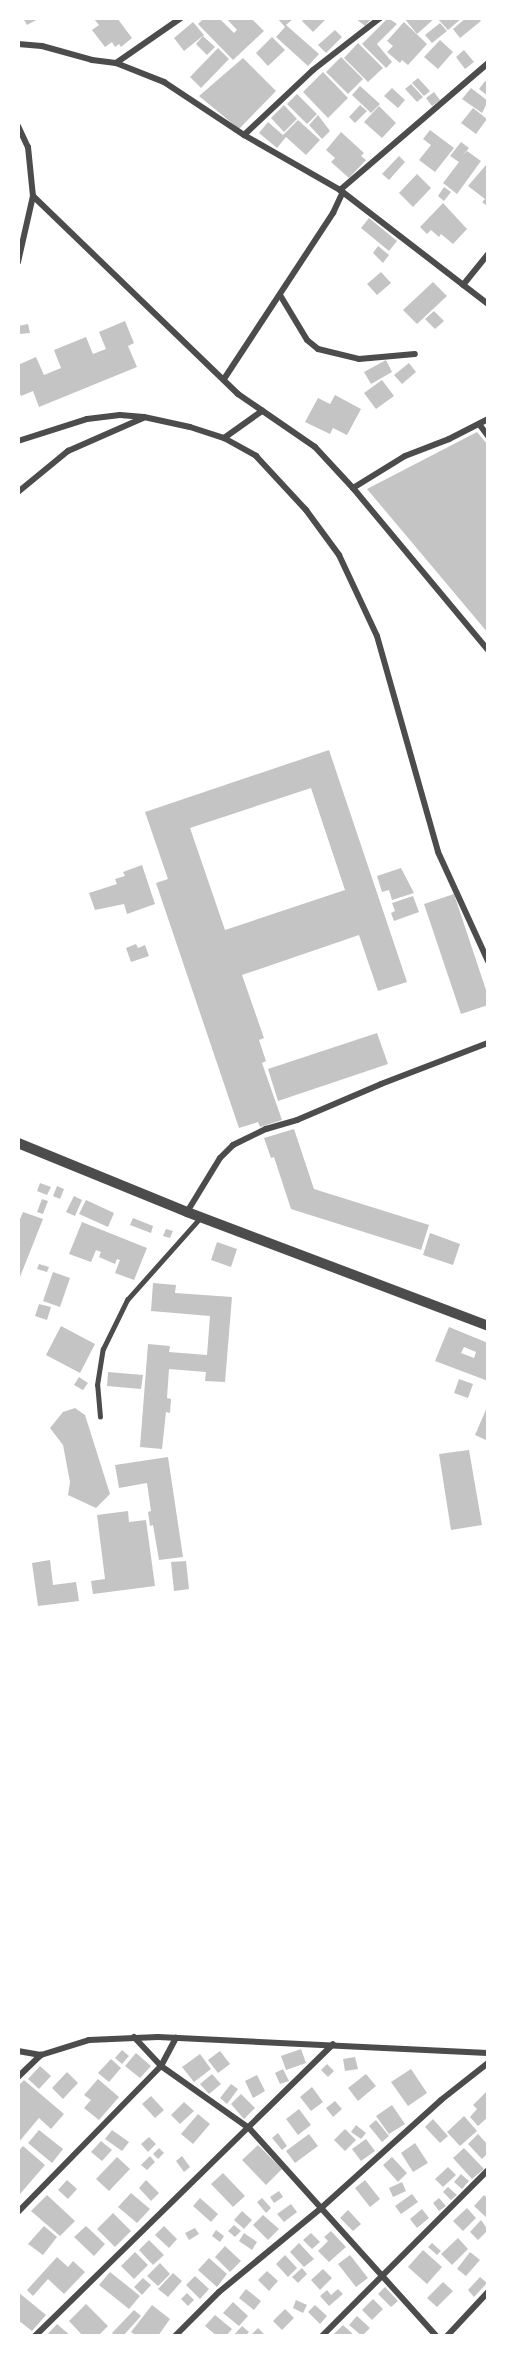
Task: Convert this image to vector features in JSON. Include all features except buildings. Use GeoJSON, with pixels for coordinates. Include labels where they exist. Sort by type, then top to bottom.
{"type":"FeatureCollection","features":[{"type":"Feature","properties":{"kind":"street"},"geometry":{"type":"LineString","coordinates":[[116,63],[181,18]]}},
{"type":"Feature","properties":{"kind":"street"},"geometry":{"type":"LineString","coordinates":[[244,135],[313,70],[380,18]]}},
{"type":"Feature","properties":{"kind":"street"},"geometry":{"type":"LineString","coordinates":[[18,44],[42,46],[92,60],[116,63],[164,82],[244,135],[342,191],[488,304]]}},
{"type":"Feature","properties":{"kind":"street"},"geometry":{"type":"LineString","coordinates":[[224,379],[333,213],[342,191],[488,63]]}},
{"type":"Feature","properties":{"kind":"street"},"geometry":{"type":"LineString","coordinates":[[18,126],[28,147],[33,196],[18,262]]}},
{"type":"Feature","properties":{"kind":"street"},"geometry":{"type":"LineString","coordinates":[[33,196],[224,379],[262,411],[315,447],[353,488],[488,650]]}},
{"type":"Feature","properties":{"kind":"street"},"geometry":{"type":"LineString","coordinates":[[464,285],[488,254]]}},
{"type":"Feature","properties":{"kind":"street"},"geometry":{"type":"LineString","coordinates":[[280,295],[307,340],[318,349],[359,359],[415,354]]}},
{"type":"Feature","properties":{"kind":"street"},"geometry":{"type":"LineString","coordinates":[[224,438],[262,411]]}},
{"type":"Feature","properties":{"kind":"street"},"geometry":{"type":"LineString","coordinates":[[18,441],[87,419],[120,415],[144,417],[224,438],[256,456],[306,510],[339,555],[376,636],[438,852],[488,961]]}},
{"type":"Feature","properties":{"kind":"street"},"geometry":{"type":"LineString","coordinates":[[18,492],[68,451],[144,417]]}},
{"type":"Feature","properties":{"kind":"street"},"geometry":{"type":"LineString","coordinates":[[353,488],[405,456],[488,419]]}},
{"type":"Feature","properties":{"kind":"street"},"geometry":{"type":"LineString","coordinates":[[479,424],[488,436]]}},
{"type":"Feature","properties":{"kind":"street"},"geometry":{"type":"LineString","coordinates":[[188,1212],[220,1158],[233,1145],[266,1129],[297,1120],[488,1042]]}},
{"type":"Feature","properties":{"kind":"street"},"geometry":{"type":"LineString","coordinates":[[18,1143],[188,1212],[488,1326]]}},
{"type":"Feature","properties":{"kind":"street"},"geometry":{"type":"LineString","coordinates":[[134,2037],[161,2066],[249,2128],[436,2336]]}},
{"type":"Feature","properties":{"kind":"street"},"geometry":{"type":"LineString","coordinates":[[18,2051],[40,2055],[89,2040],[134,2037],[333,2044],[488,2053]]}},
{"type":"Feature","properties":{"kind":"street"},"geometry":{"type":"LineString","coordinates":[[18,2212],[161,2066],[176,2038]]}},
{"type":"Feature","properties":{"kind":"street"},"geometry":{"type":"LineString","coordinates":[[35,2336],[333,2044]]}},
{"type":"Feature","properties":{"kind":"street"},"geometry":{"type":"LineString","coordinates":[[18,2077],[40,2055]]}},
{"type":"Feature","properties":{"kind":"street"},"geometry":{"type":"LineString","coordinates":[[175,2336],[219,2292],[320,2209],[441,2100],[488,2063]]}},
{"type":"Feature","properties":{"kind":"street"},"geometry":{"type":"LineString","coordinates":[[322,2336],[488,2170]]}},
{"type":"Feature","properties":{"kind":"street"},"geometry":{"type":"LineString","coordinates":[[447,2336],[488,2292]]}},
{"type":"Feature","properties":{"kind":"lane"},"geometry":{"type":"LineString","coordinates":[[100,1417],[97,1385],[103,1349],[127,1300],[201,1217]]}}]}
